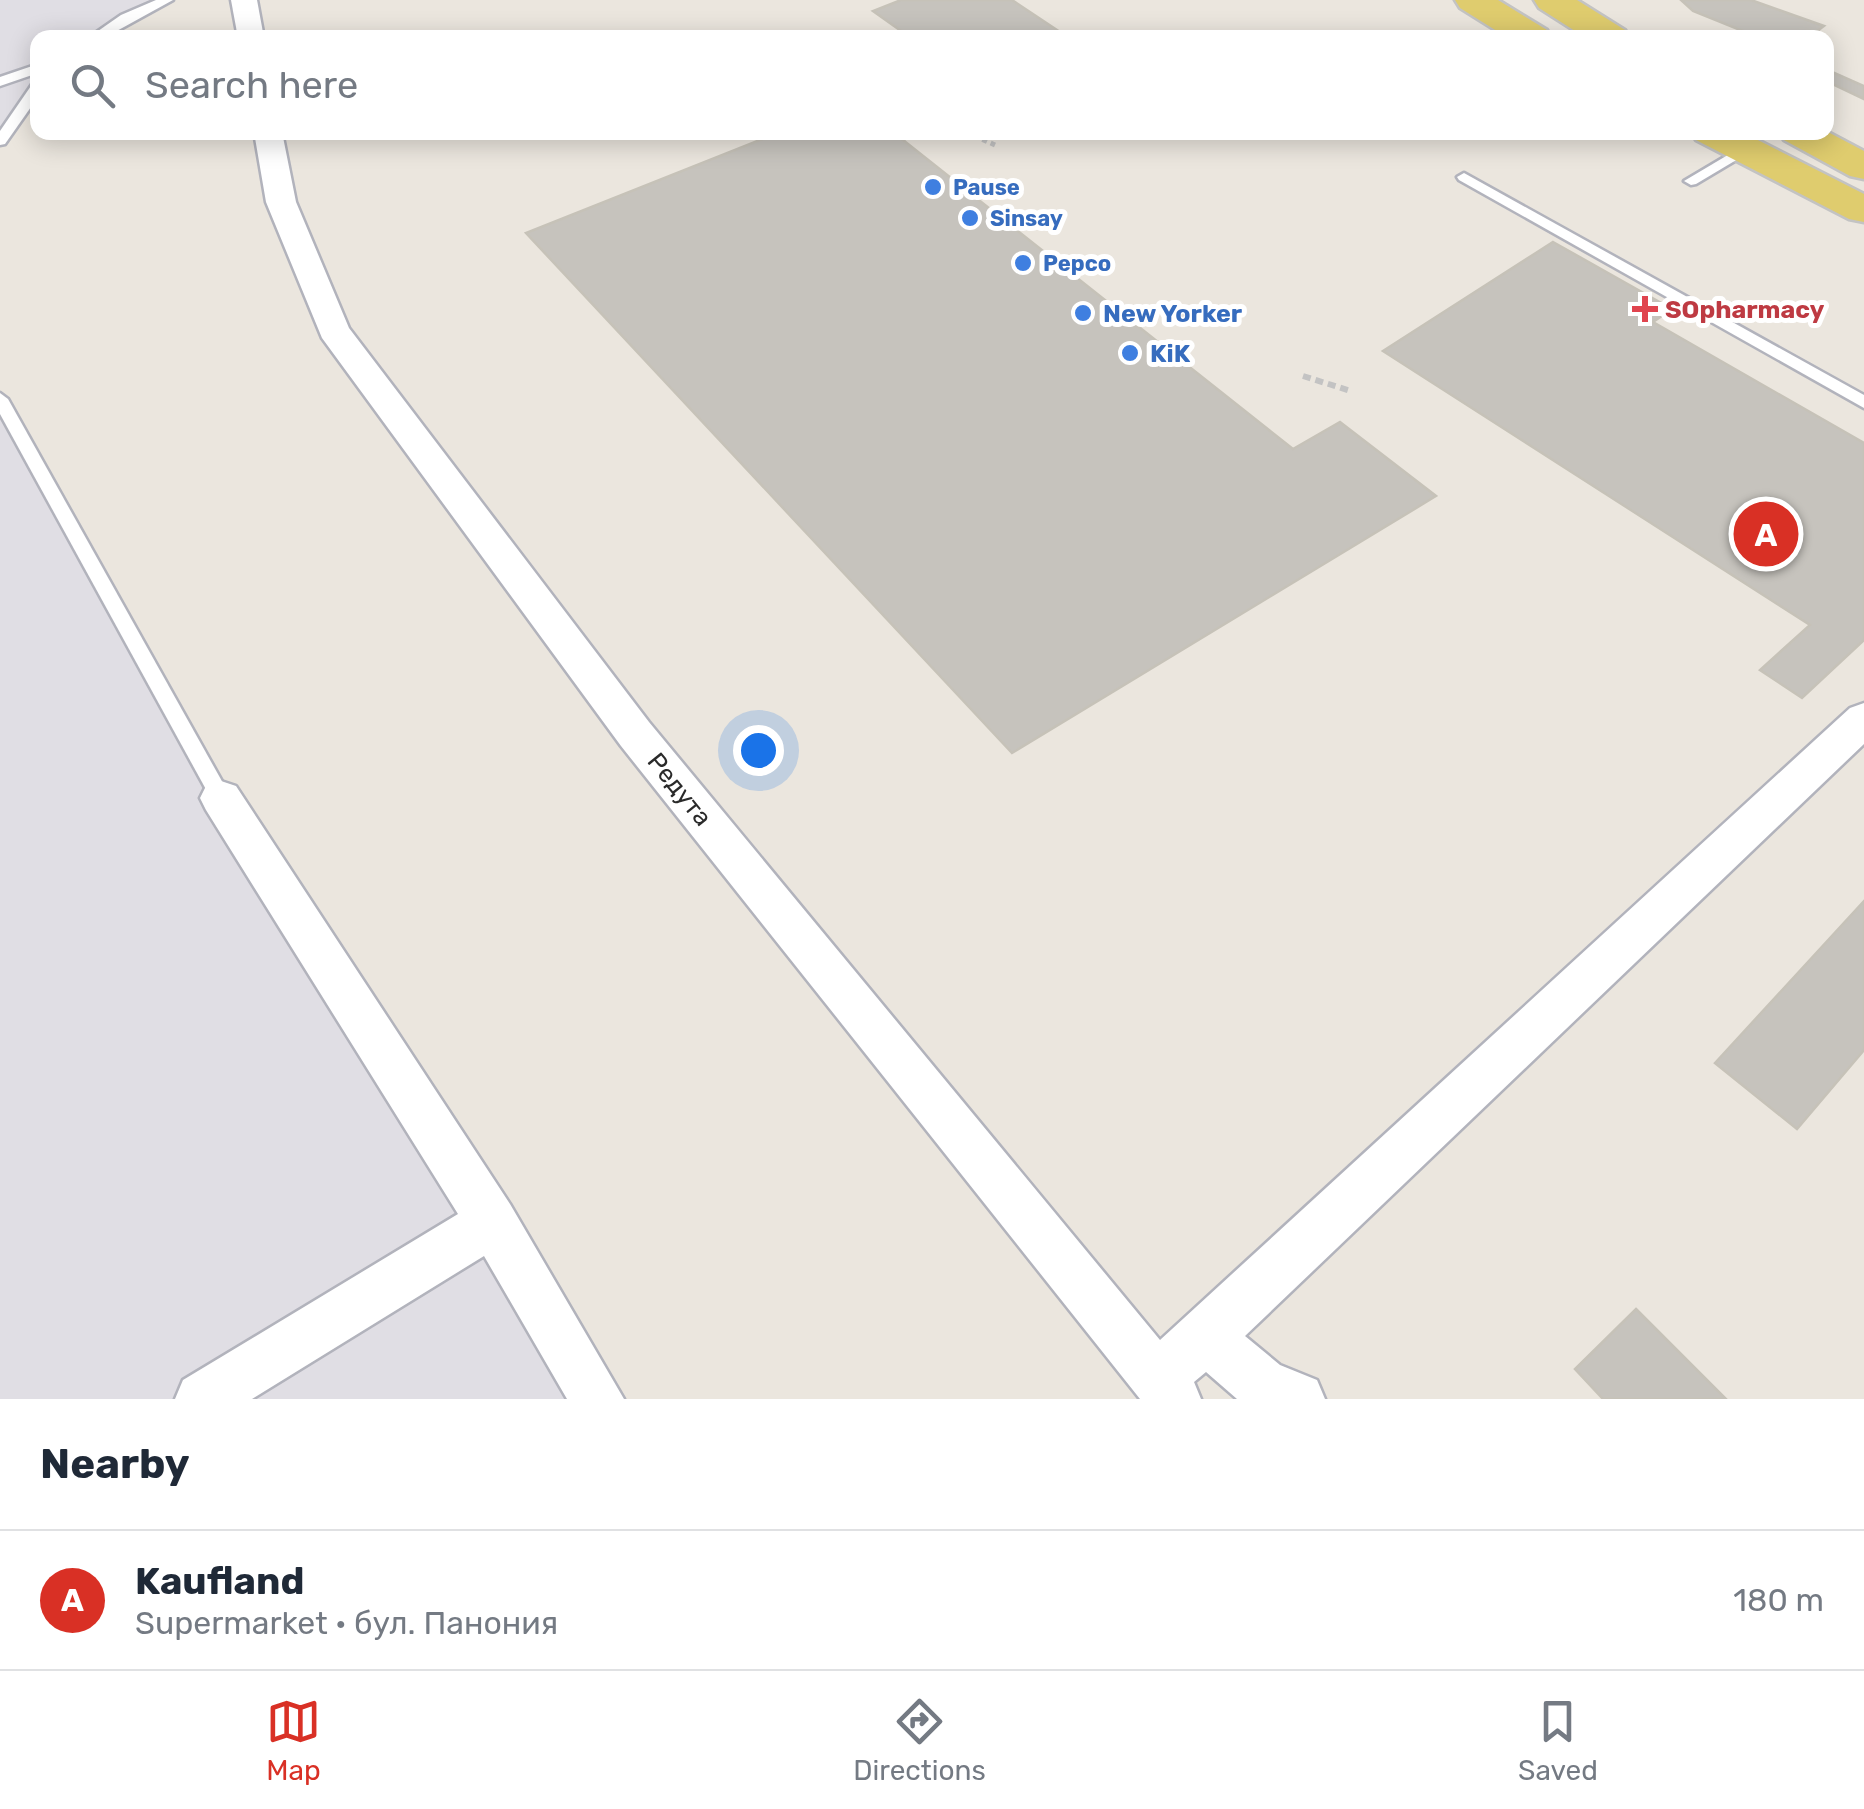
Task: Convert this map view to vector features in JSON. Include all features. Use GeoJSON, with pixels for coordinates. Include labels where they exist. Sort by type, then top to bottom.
{"type":"FeatureCollection","features":[{"type":"Feature","properties":{"kind":"main road"},"geometry":{"type":"LineString","coordinates":[[1473,0],[1521,30]]}},
{"type":"Feature","properties":{"kind":"main road"},"geometry":{"type":"LineString","coordinates":[[1552,0],[1599,30]]}},
{"type":"Feature","properties":{"kind":"main road"},"geometry":{"type":"LineString","coordinates":[[1813,140],[1864,167]]}},
{"type":"Feature","properties":{"kind":"main road"},"geometry":{"type":"LineString","coordinates":[[1726,141],[1864,210]]}},
{"type":"Feature","properties":{"kind":"street"},"geometry":{"type":"LineString","coordinates":[[244,0],[250,30]]}},
{"type":"Feature","properties":{"kind":"street","name":"Редута"},"geometry":{"type":"LineString","coordinates":[[269,140],[281,202],[334,332],[636,734],[1166,1388]]}},
{"type":"Feature","properties":{"kind":"street"},"geometry":{"type":"LineString","coordinates":[[1166,1388],[1206,1337],[1864,719]]}},
{"type":"Feature","properties":{"kind":"street"},"geometry":{"type":"LineString","coordinates":[[220,798],[492,1222],[597,1399]]}},
{"type":"Feature","properties":{"kind":"street"},"geometry":{"type":"LineString","coordinates":[[202,1399],[492,1222]]}},
{"type":"Feature","properties":{"kind":"street"},"geometry":{"type":"LineString","coordinates":[[1206,1337],[1262,1385],[1298,1399]]}},
{"type":"Feature","properties":{"kind":"lane"},"geometry":{"type":"LineString","coordinates":[[107,30],[167,0]]}},
{"type":"Feature","properties":{"kind":"lane"},"geometry":{"type":"LineString","coordinates":[[0,82],[30,71]]}},
{"type":"Feature","properties":{"kind":"lane"},"geometry":{"type":"LineString","coordinates":[[0,141],[30,98]]}},
{"type":"Feature","properties":{"kind":"lane"},"geometry":{"type":"LineString","coordinates":[[1691,180],[1726,141]]}},
{"type":"Feature","properties":{"kind":"lane"},"geometry":{"type":"LineString","coordinates":[[1464,177],[1864,402]]}},
{"type":"Feature","properties":{"kind":"lane"},"geometry":{"type":"LineString","coordinates":[[0,398],[220,798]]}},
{"type":"Feature","properties":{"kind":"path"},"geometry":{"type":"LineString","coordinates":[[984,140],[995,145]]}},
{"type":"Feature","properties":{"kind":"path"},"geometry":{"type":"LineString","coordinates":[[1303,376],[1351,390]]}},
{"type":"Feature","properties":{"kind":"shaded area"},"geometry":{"type":"Polygon","coordinates":[[[0,0],[167,0],[108,30],[30,30],[30,96],[0,141],[0,0]]]}},
{"type":"Feature","properties":{"kind":"shaded area"},"geometry":{"type":"Polygon","coordinates":[[[0,399],[221,798],[597,1399],[0,1399],[0,399]]]}},
{"type":"Feature","properties":{"kind":"building"},"geometry":{"type":"Polygon","coordinates":[[[901,0],[1012,0],[1057,30],[900,30],[873,11],[901,0]]]}},
{"type":"Feature","properties":{"kind":"building"},"geometry":{"type":"Polygon","coordinates":[[[1681,0],[1751,0],[1824,26],[1819,30],[1740,30],[1693,11],[1681,0]]]}},
{"type":"Feature","properties":{"kind":"building"},"geometry":{"type":"Polygon","coordinates":[[[1834,73],[1864,86],[1864,99],[1834,85],[1834,73]]]}},
{"type":"Feature","properties":{"kind":"building"},"geometry":{"type":"Polygon","coordinates":[[[760,140],[903,140],[1293,449],[1340,422],[1436,496],[1012,753],[526,233],[760,140]]]}},
{"type":"Feature","properties":{"kind":"building"},"geometry":{"type":"Polygon","coordinates":[[[1553,242],[1672,309],[1653,322],[1864,443],[1864,640],[1802,698],[1760,670],[1810,625],[1383,351],[1553,242]]]}},
{"type":"Feature","properties":{"kind":"building"},"geometry":{"type":"Polygon","coordinates":[[[1864,901],[1864,1050],[1797,1129],[1715,1063],[1864,901]]]}},
{"type":"Feature","properties":{"kind":"building"},"geometry":{"type":"Polygon","coordinates":[[[1636,1309],[1726,1399],[1603,1399],[1575,1369],[1636,1309]]]}},
{"type":"Feature","properties":{"kind":"place","name":"Pause"},"geometry":{"type":"Point","coordinates":[933,187]}},
{"type":"Feature","properties":{"kind":"place","name":"Sinsay"},"geometry":{"type":"Point","coordinates":[970,218]}},
{"type":"Feature","properties":{"kind":"place","name":"Pepco"},"geometry":{"type":"Point","coordinates":[1023,263]}},
{"type":"Feature","properties":{"kind":"place","name":"SOpharmacy"},"geometry":{"type":"Point","coordinates":[1645,309]}},
{"type":"Feature","properties":{"kind":"place","name":"New Yorker"},"geometry":{"type":"Point","coordinates":[1083,313]}},
{"type":"Feature","properties":{"kind":"place","name":"KiK"},"geometry":{"type":"Point","coordinates":[1130,353]}},
{"type":"Feature","properties":{"kind":"place","name":"Kaufland"},"geometry":{"type":"Point","coordinates":[1766,534]}}]}
